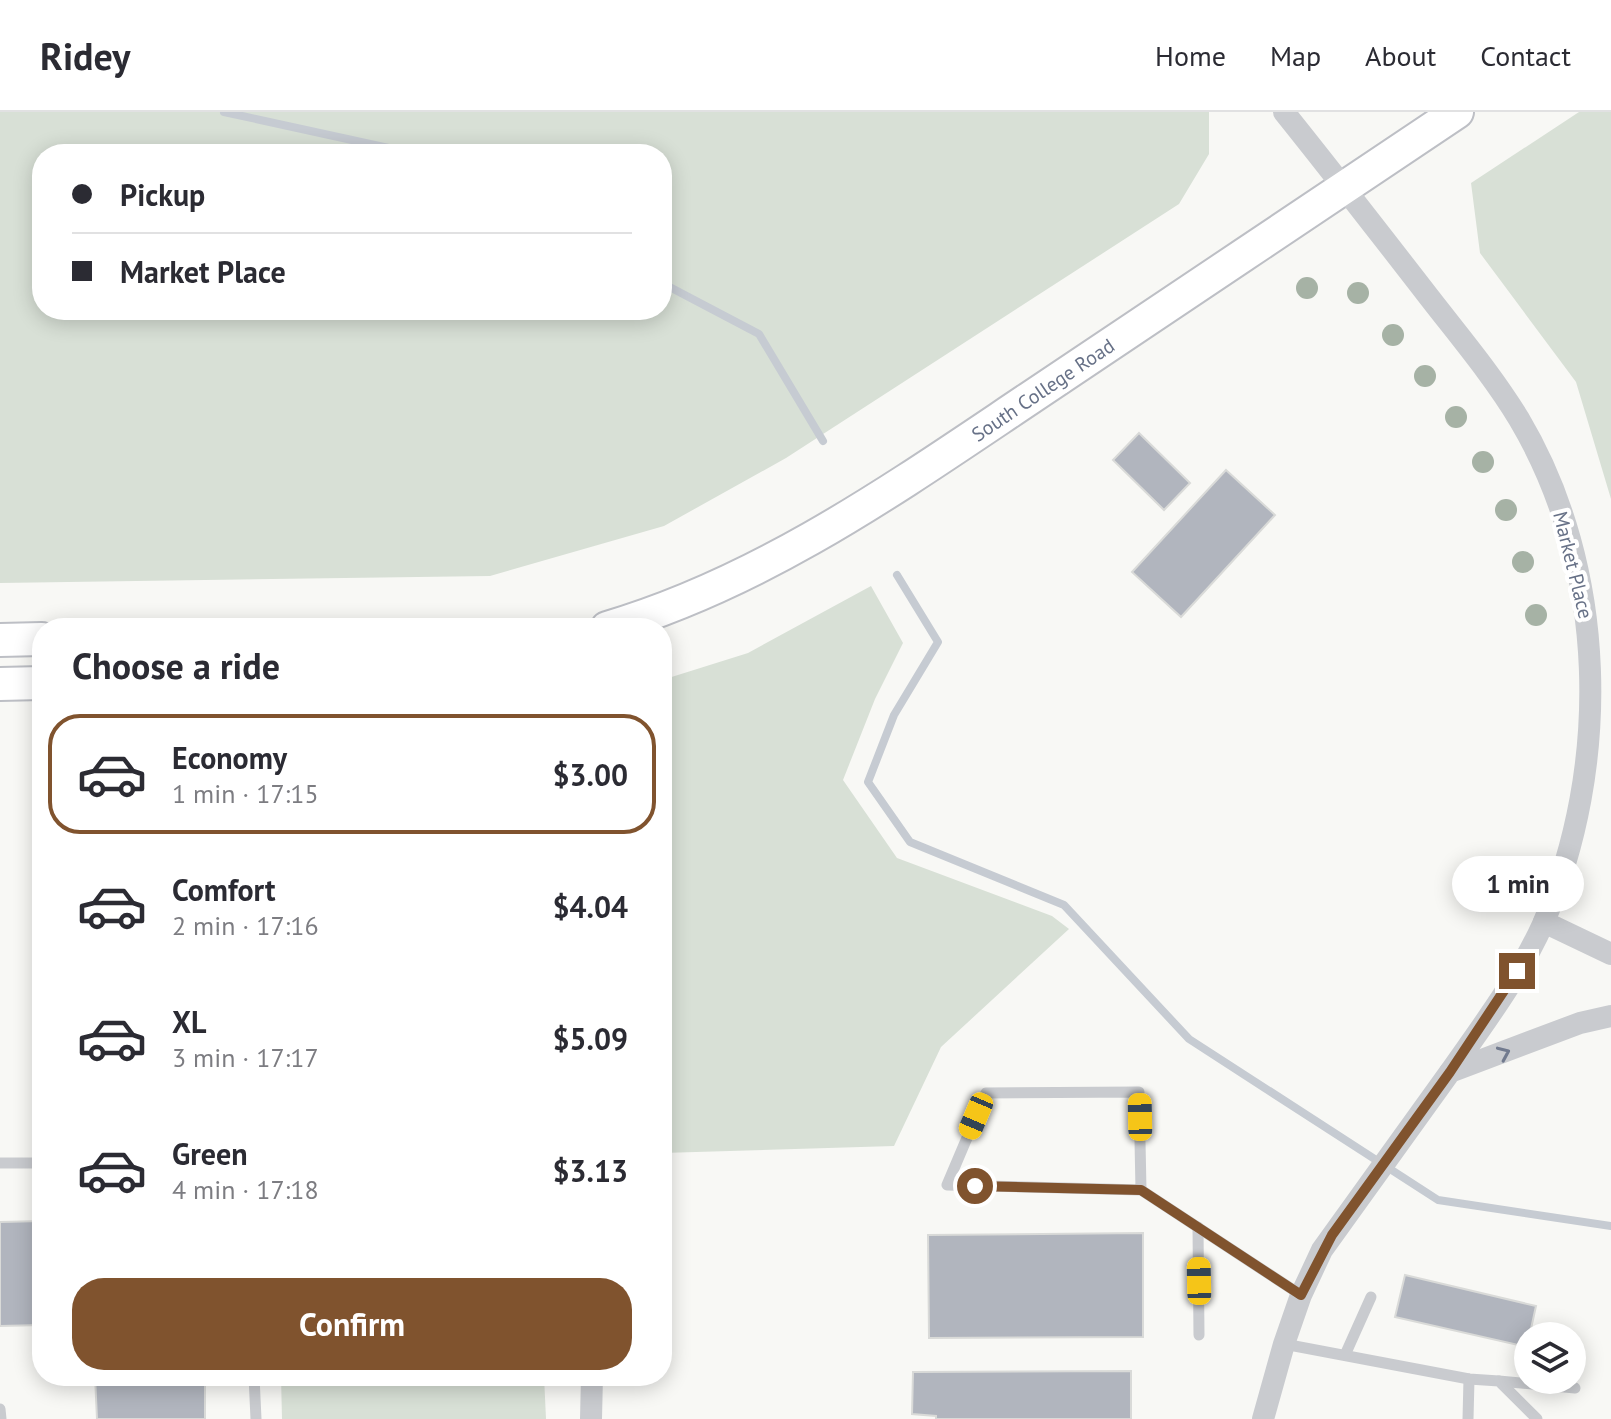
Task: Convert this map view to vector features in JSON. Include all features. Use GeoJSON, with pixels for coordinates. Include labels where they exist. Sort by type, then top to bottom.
{"type":"FeatureCollection","features":[{"type":"Feature","properties":{"kind":"street","name":"Market Place"},"geometry":{"type":"LineString","coordinates":[[1263,1419],[1301,1295],[1332,1235],[1490,1016],[1544,922],[1568,856],[1579,814],[1591,742],[1594,680],[1585,604],[1569,539],[1546,475],[1518,419],[1473,353],[1284,112]]}},
{"type":"Feature","properties":{"kind":"street","name":"South College Road"},"geometry":{"type":"LineString","coordinates":[[634,618],[713,589],[798,547],[916,474],[1457,112]]}},
{"type":"Feature","properties":{"kind":"street"},"geometry":{"type":"LineString","coordinates":[[0,640],[32,639]]}},
{"type":"Feature","properties":{"kind":"street"},"geometry":{"type":"LineString","coordinates":[[0,684],[32,683]]}},
{"type":"Feature","properties":{"kind":"street"},"geometry":{"type":"LineString","coordinates":[[1544,922],[1611,954]]}},
{"type":"Feature","properties":{"kind":"street"},"geometry":{"type":"LineString","coordinates":[[1444,1081],[1580,1023],[1611,1016]]}},
{"type":"Feature","properties":{"kind":"street"},"geometry":{"type":"LineString","coordinates":[[591,1419],[592,1386]]}},
{"type":"Feature","properties":{"kind":"lane"},"geometry":{"type":"LineString","coordinates":[[1141,1190],[1139,1092],[986,1093],[947,1185],[1141,1190],[1301,1295]]}},
{"type":"Feature","properties":{"kind":"lane"},"geometry":{"type":"LineString","coordinates":[[0,1163],[32,1163]]}},
{"type":"Feature","properties":{"kind":"lane"},"geometry":{"type":"LineString","coordinates":[[1198,1227],[1199,1335]]}},
{"type":"Feature","properties":{"kind":"lane"},"geometry":{"type":"LineString","coordinates":[[1345,1355],[1371,1297]]}},
{"type":"Feature","properties":{"kind":"lane"},"geometry":{"type":"LineString","coordinates":[[1284,1344],[1469,1379],[1514,1382]]}},
{"type":"Feature","properties":{"kind":"lane"},"geometry":{"type":"LineString","coordinates":[[1468,1419],[1469,1379]]}},
{"type":"Feature","properties":{"kind":"lane"},"geometry":{"type":"LineString","coordinates":[[1499,1381],[1537,1419]]}},
{"type":"Feature","properties":{"kind":"lane"},"geometry":{"type":"LineString","coordinates":[[254,1386],[256,1419]]}},
{"type":"Feature","properties":{"kind":"lane"},"geometry":{"type":"LineString","coordinates":[[0,1409],[1,1419]]}},
{"type":"Feature","properties":{"kind":"shaded area"},"geometry":{"type":"Polygon","coordinates":[[[0,112],[1209,112],[1209,154],[1179,204],[786,458],[664,526],[490,576],[0,583],[0,112]]]}},
{"type":"Feature","properties":{"kind":"shaded area"},"geometry":{"type":"Polygon","coordinates":[[[1579,112],[1611,112],[1611,499],[1576,382],[1480,253],[1471,183],[1579,112]]]}},
{"type":"Feature","properties":{"kind":"shaded area"},"geometry":{"type":"Polygon","coordinates":[[[871,586],[903,643],[875,699],[843,780],[897,858],[1052,916],[1069,929],[941,1047],[894,1146],[672,1153],[672,677],[748,653],[871,586]]]}},
{"type":"Feature","properties":{"kind":"shaded area"},"geometry":{"type":"Polygon","coordinates":[[[281,1386],[544,1386],[546,1419],[282,1419],[281,1386]]]}},
{"type":"Feature","properties":{"kind":"building"},"geometry":{"type":"Polygon","coordinates":[[[1139,433],[1190,483],[1164,510],[1113,460],[1139,433]]]}},
{"type":"Feature","properties":{"kind":"building"},"geometry":{"type":"Polygon","coordinates":[[[1226,470],[1275,515],[1181,617],[1132,572],[1226,470]]]}},
{"type":"Feature","properties":{"kind":"building"},"geometry":{"type":"Polygon","coordinates":[[[32,1221],[32,1325],[0,1326],[0,1222],[32,1221]]]}},
{"type":"Feature","properties":{"kind":"building"},"geometry":{"type":"Polygon","coordinates":[[[1143,1233],[1143,1337],[929,1338],[928,1235],[1143,1233]]]}},
{"type":"Feature","properties":{"kind":"building"},"geometry":{"type":"Polygon","coordinates":[[[1405,1275],[1536,1306],[1532,1322],[1514,1322],[1514,1344],[1395,1317],[1405,1275]]]}},
{"type":"Feature","properties":{"kind":"building"},"geometry":{"type":"Polygon","coordinates":[[[1131,1371],[1131,1419],[936,1419],[936,1416],[912,1414],[913,1372],[1131,1371]]]}},
{"type":"Feature","properties":{"kind":"building"},"geometry":{"type":"Polygon","coordinates":[[[95,1386],[205,1386],[205,1419],[97,1419],[95,1386]]]}},
{"type":"Feature","properties":{"kind":"waterway"},"geometry":{"type":"LineString","coordinates":[[224,112],[370,144]]}},
{"type":"Feature","properties":{"kind":"waterway"},"geometry":{"type":"LineString","coordinates":[[672,288],[759,334],[823,441]]}},
{"type":"Feature","properties":{"kind":"waterway"},"geometry":{"type":"LineString","coordinates":[[897,575],[938,642],[894,715],[868,782],[910,842],[1064,905],[1189,1039],[1438,1200],[1611,1226]]}},
{"type":"Feature","properties":{"kind":"route"},"geometry":{"type":"LineString","coordinates":[[975,1186],[1141,1190],[1301,1295],[1322,1250],[1490,1016],[1517,971]]}}]}
